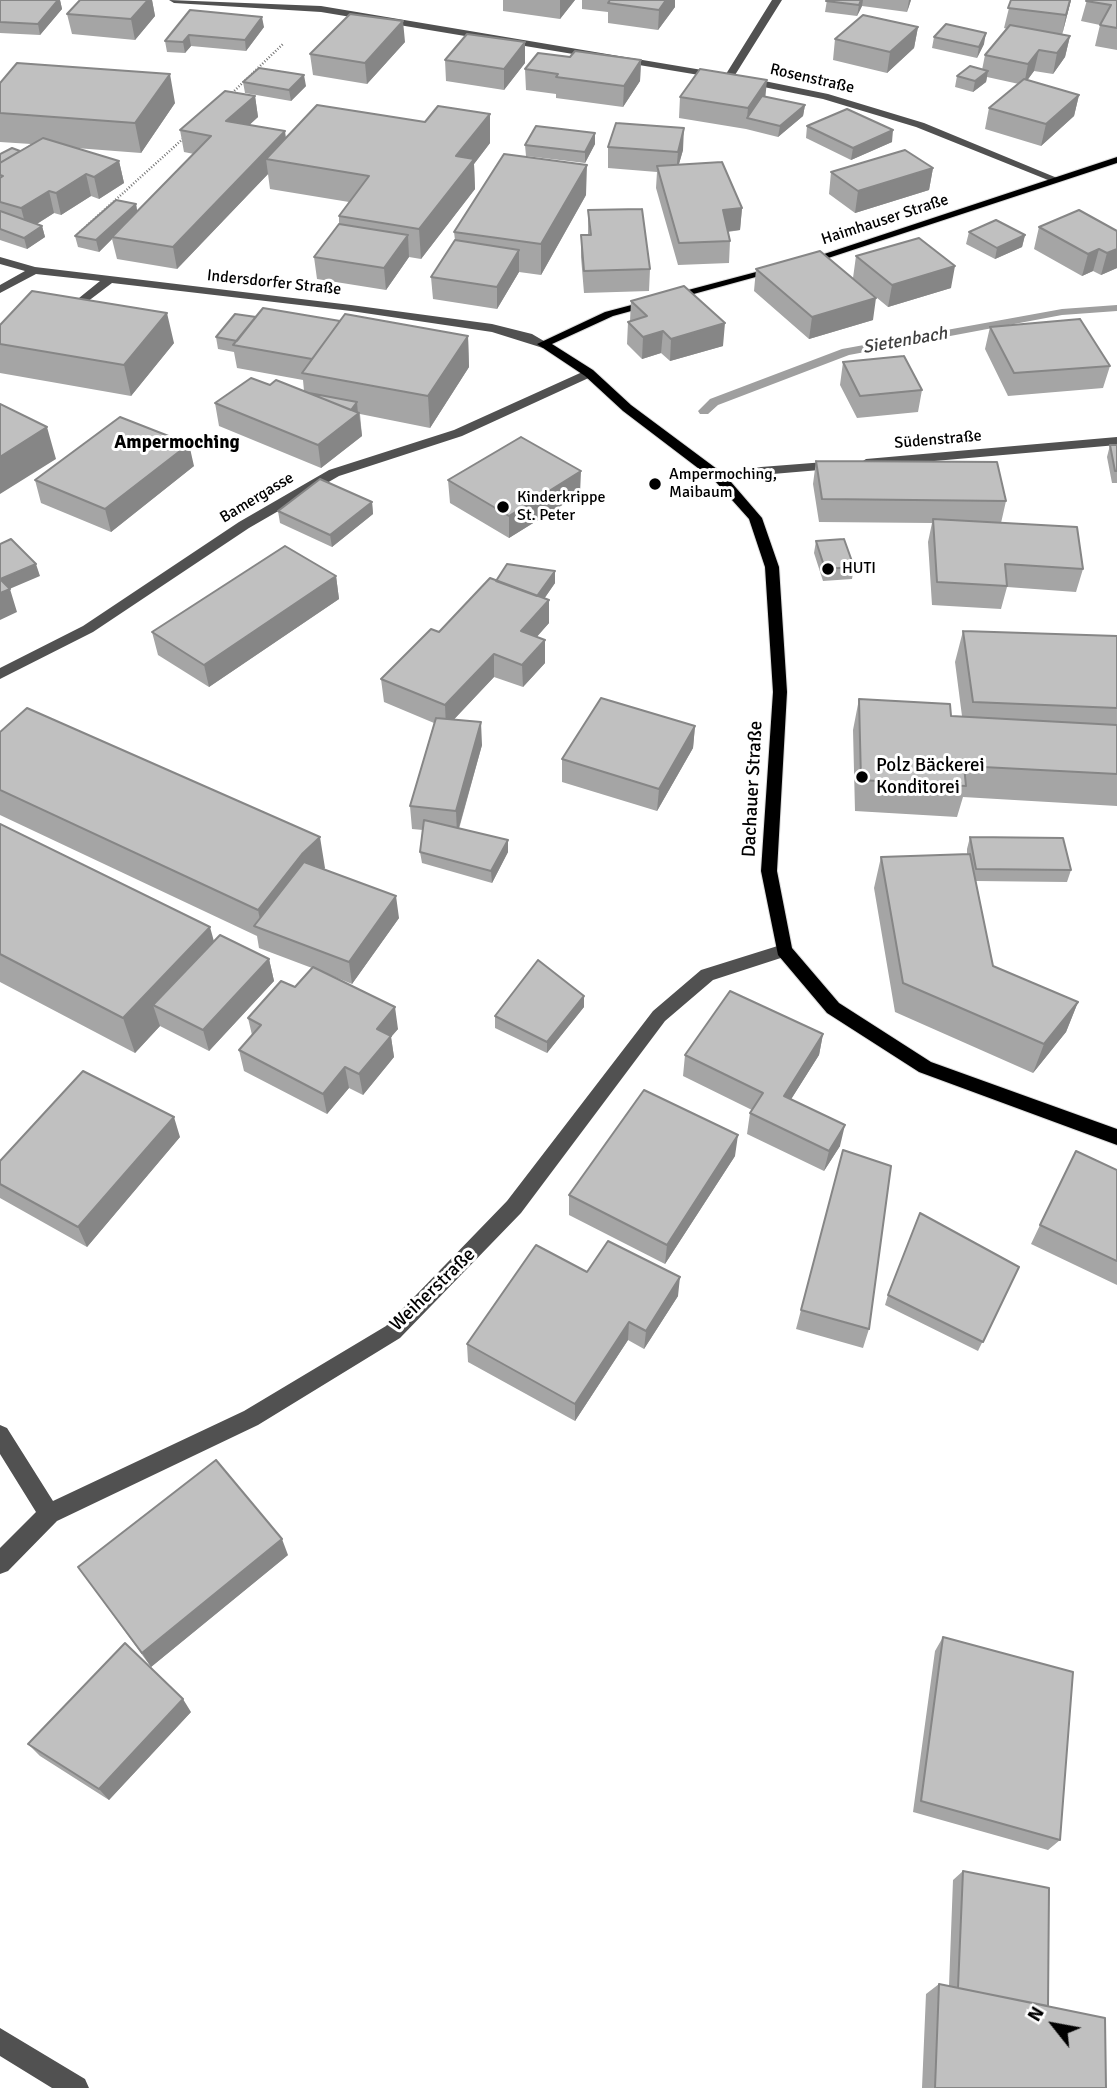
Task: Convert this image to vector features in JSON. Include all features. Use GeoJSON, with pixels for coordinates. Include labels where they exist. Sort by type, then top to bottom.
{"type":"FeatureCollection","features":[{"type":"Feature","properties":{"kind":"main road","name":"Haimhauser Straße"},"geometry":{"type":"LineString","coordinates":[[542,344],[609,314],[829,255],[1117,160]]}},
{"type":"Feature","properties":{"kind":"main road","name":"Dachauer Straße"},"geometry":{"type":"LineString","coordinates":[[542,344],[589,373],[627,408],[720,478],[755,518],[772,567],[780,692],[769,871],[784,950],[833,1008],[925,1067],[1117,1137]]}},
{"type":"Feature","properties":{"kind":"street","name":"Rosenstraße"},"geometry":{"type":"LineString","coordinates":[[174,0],[321,9],[629,62],[729,76],[825,96],[920,125],[1057,180]]}},
{"type":"Feature","properties":{"kind":"street"},"geometry":{"type":"LineString","coordinates":[[321,9],[330,0]]}},
{"type":"Feature","properties":{"kind":"street"},"geometry":{"type":"LineString","coordinates":[[729,76],[777,0]]}},
{"type":"Feature","properties":{"kind":"street","name":"Indersdorfer Straße"},"geometry":{"type":"LineString","coordinates":[[0,260],[34,270],[351,308],[492,328],[528,337],[542,344]]}},
{"type":"Feature","properties":{"kind":"street"},"geometry":{"type":"LineString","coordinates":[[0,290],[34,270]]}},
{"type":"Feature","properties":{"kind":"street"},"geometry":{"type":"LineString","coordinates":[[48,310],[83,300],[109,280]]}},
{"type":"Feature","properties":{"kind":"street","name":"Bamergasse"},"geometry":{"type":"LineString","coordinates":[[0,674],[88,629],[244,525],[334,473],[458,433],[589,373]]}},
{"type":"Feature","properties":{"kind":"street","name":"Südenstraße"},"geometry":{"type":"LineString","coordinates":[[720,478],[761,471],[1117,441]]}},
{"type":"Feature","properties":{"kind":"street","name":"Weiherstraße"},"geometry":{"type":"LineString","coordinates":[[0,1563],[49,1514],[251,1418],[393,1332],[514,1207],[659,1016],[707,975],[784,950]]}},
{"type":"Feature","properties":{"kind":"street"},"geometry":{"type":"LineString","coordinates":[[0,1435],[49,1514]]}},
{"type":"Feature","properties":{"kind":"street"},"geometry":{"type":"LineString","coordinates":[[0,2041],[76,2088]]}},
{"type":"Feature","properties":{"kind":"path"},"geometry":{"type":"LineString","coordinates":[[229,96],[321,9]]}},
{"type":"Feature","properties":{"kind":"path"},"geometry":{"type":"LineString","coordinates":[[34,270],[194,129]]}},
{"type":"Feature","properties":{"kind":"building"},"geometry":{"type":"Polygon","coordinates":[[[0,0],[58,0],[38,24],[0,22],[0,0]]]}},
{"type":"Feature","properties":{"kind":"building"},"geometry":{"type":"Polygon","coordinates":[[[80,0],[148,0],[131,19],[67,14],[80,0]]]}},
{"type":"Feature","properties":{"kind":"building"},"geometry":{"type":"Polygon","coordinates":[[[610,0],[666,0],[659,10],[608,3],[610,0]]]}},
{"type":"Feature","properties":{"kind":"building"},"geometry":{"type":"Polygon","coordinates":[[[827,0],[861,0],[859,5],[827,0]]]}},
{"type":"Feature","properties":{"kind":"building"},"geometry":{"type":"Polygon","coordinates":[[[1011,0],[1070,0],[1066,15],[1008,8],[1011,0]]]}},
{"type":"Feature","properties":{"kind":"building"},"geometry":{"type":"Polygon","coordinates":[[[1087,0],[1117,0],[1117,28],[1100,25],[1111,5],[1087,0]]]}},
{"type":"Feature","properties":{"kind":"building"},"geometry":{"type":"Polygon","coordinates":[[[190,10],[262,17],[245,40],[189,35],[183,42],[165,41],[190,10]]]}},
{"type":"Feature","properties":{"kind":"building"},"geometry":{"type":"Polygon","coordinates":[[[350,14],[403,21],[365,63],[310,54],[350,14]]]}},
{"type":"Feature","properties":{"kind":"building"},"geometry":{"type":"Polygon","coordinates":[[[863,15],[918,27],[890,52],[835,39],[863,15]]]}},
{"type":"Feature","properties":{"kind":"building"},"geometry":{"type":"Polygon","coordinates":[[[946,24],[986,33],[979,47],[934,37],[946,24]]]}},
{"type":"Feature","properties":{"kind":"building"},"geometry":{"type":"Polygon","coordinates":[[[1010,25],[1070,36],[1057,53],[1039,50],[1028,64],[985,55],[1010,25]]]}},
{"type":"Feature","properties":{"kind":"building"},"geometry":{"type":"Polygon","coordinates":[[[467,34],[525,42],[504,69],[445,60],[467,34]]]}},
{"type":"Feature","properties":{"kind":"building"},"geometry":{"type":"Polygon","coordinates":[[[575,51],[641,60],[624,86],[556,77],[558,74],[525,69],[538,53],[570,57],[575,51]]]}},
{"type":"Feature","properties":{"kind":"building"},"geometry":{"type":"Polygon","coordinates":[[[17,63],[170,74],[135,123],[0,113],[0,83],[17,63]]]}},
{"type":"Feature","properties":{"kind":"building"},"geometry":{"type":"Polygon","coordinates":[[[970,66],[988,71],[975,81],[957,76],[970,66]]]}},
{"type":"Feature","properties":{"kind":"building"},"geometry":{"type":"Polygon","coordinates":[[[259,68],[304,75],[289,90],[243,82],[259,68]]]}},
{"type":"Feature","properties":{"kind":"building"},"geometry":{"type":"Polygon","coordinates":[[[700,69],[767,80],[748,108],[680,97],[700,69]]]}},
{"type":"Feature","properties":{"kind":"building"},"geometry":{"type":"Polygon","coordinates":[[[1024,79],[1079,95],[1046,124],[989,108],[1024,79]]]}},
{"type":"Feature","properties":{"kind":"building"},"geometry":{"type":"Polygon","coordinates":[[[225,91],[255,96],[226,121],[285,131],[173,247],[112,237],[211,136],[180,130],[225,91]]]}},
{"type":"Feature","properties":{"kind":"building"},"geometry":{"type":"Polygon","coordinates":[[[762,96],[805,105],[780,126],[747,118],[762,96]]]}},
{"type":"Feature","properties":{"kind":"building"},"geometry":{"type":"Polygon","coordinates":[[[317,105],[425,122],[438,106],[490,114],[456,156],[474,159],[419,229],[339,216],[369,176],[266,159],[317,105]]]}},
{"type":"Feature","properties":{"kind":"building"},"geometry":{"type":"Polygon","coordinates":[[[847,109],[893,130],[853,148],[807,126],[847,109]]]}},
{"type":"Feature","properties":{"kind":"building"},"geometry":{"type":"Polygon","coordinates":[[[616,123],[684,128],[678,152],[608,147],[616,123]]]}},
{"type":"Feature","properties":{"kind":"building"},"geometry":{"type":"Polygon","coordinates":[[[536,126],[595,133],[585,152],[525,145],[536,126]]]}},
{"type":"Feature","properties":{"kind":"building"},"geometry":{"type":"Polygon","coordinates":[[[43,138],[119,161],[94,177],[86,174],[56,193],[49,191],[21,208],[0,202],[0,178],[3,176],[0,175],[0,163],[43,138]]]}},
{"type":"Feature","properties":{"kind":"building"},"geometry":{"type":"Polygon","coordinates":[[[12,148],[20,151],[0,163],[0,154],[12,148]]]}},
{"type":"Feature","properties":{"kind":"building"},"geometry":{"type":"Polygon","coordinates":[[[905,150],[933,168],[858,191],[831,172],[905,150]]]}},
{"type":"Feature","properties":{"kind":"building"},"geometry":{"type":"Polygon","coordinates":[[[504,154],[587,165],[541,244],[454,232],[504,154]]]}},
{"type":"Feature","properties":{"kind":"building"},"geometry":{"type":"Polygon","coordinates":[[[722,162],[742,208],[723,210],[730,241],[679,243],[657,166],[722,162]]]}},
{"type":"Feature","properties":{"kind":"building"},"geometry":{"type":"Polygon","coordinates":[[[116,200],[136,204],[96,240],[75,236],[116,200]]]}},
{"type":"Feature","properties":{"kind":"building"},"geometry":{"type":"Polygon","coordinates":[[[642,209],[650,269],[584,271],[581,235],[591,235],[588,210],[642,209]]]}},
{"type":"Feature","properties":{"kind":"building"},"geometry":{"type":"Polygon","coordinates":[[[1079,210],[1117,231],[1117,249],[1107,253],[1099,249],[1088,254],[1039,227],[1079,210]]]}},
{"type":"Feature","properties":{"kind":"building"},"geometry":{"type":"Polygon","coordinates":[[[0,211],[42,226],[24,238],[0,229],[0,211]]]}},
{"type":"Feature","properties":{"kind":"building"},"geometry":{"type":"Polygon","coordinates":[[[996,220],[1025,235],[997,248],[969,232],[996,220]]]}},
{"type":"Feature","properties":{"kind":"building"},"geometry":{"type":"Polygon","coordinates":[[[339,224],[408,235],[384,268],[314,257],[339,224]]]}},
{"type":"Feature","properties":{"kind":"building"},"geometry":{"type":"Polygon","coordinates":[[[919,238],[955,266],[892,285],[856,256],[919,238]]]}},
{"type":"Feature","properties":{"kind":"building"},"geometry":{"type":"Polygon","coordinates":[[[455,240],[519,250],[497,287],[431,277],[455,240]]]}},
{"type":"Feature","properties":{"kind":"building"},"geometry":{"type":"Polygon","coordinates":[[[820,251],[876,298],[812,317],[756,269],[820,251]]]}},
{"type":"Feature","properties":{"kind":"building"},"geometry":{"type":"Polygon","coordinates":[[[684,286],[725,323],[671,339],[663,331],[643,337],[628,322],[647,316],[631,301],[684,286]]]}},
{"type":"Feature","properties":{"kind":"building"},"geometry":{"type":"Polygon","coordinates":[[[32,291],[167,313],[124,365],[0,344],[0,325],[32,291]]]}},
{"type":"Feature","properties":{"kind":"building"},"geometry":{"type":"Polygon","coordinates":[[[263,308],[340,321],[312,359],[233,345],[263,308]]]}},
{"type":"Feature","properties":{"kind":"building"},"geometry":{"type":"Polygon","coordinates":[[[235,314],[256,317],[237,341],[216,337],[235,314]]]}},
{"type":"Feature","properties":{"kind":"building"},"geometry":{"type":"Polygon","coordinates":[[[345,314],[468,336],[428,396],[302,373],[345,314]]]}},
{"type":"Feature","properties":{"kind":"building"},"geometry":{"type":"Polygon","coordinates":[[[1080,319],[1110,366],[1014,373],[990,327],[1080,319]]]}},
{"type":"Feature","properties":{"kind":"building"},"geometry":{"type":"Polygon","coordinates":[[[904,356],[922,390],[860,396],[843,362],[904,356]]]}},
{"type":"Feature","properties":{"kind":"building"},"geometry":{"type":"Polygon","coordinates":[[[251,378],[270,385],[276,380],[359,413],[318,445],[215,403],[251,378]]]}},
{"type":"Feature","properties":{"kind":"building"},"geometry":{"type":"Polygon","coordinates":[[[309,393],[357,402],[351,410],[309,393]]]}},
{"type":"Feature","properties":{"kind":"building"},"geometry":{"type":"Polygon","coordinates":[[[0,404],[47,427],[0,457],[0,404]]]}},
{"type":"Feature","properties":{"kind":"building"},"geometry":{"type":"Polygon","coordinates":[[[120,417],[189,444],[105,509],[35,480],[120,417]]]}},
{"type":"Feature","properties":{"kind":"building"},"geometry":{"type":"Polygon","coordinates":[[[521,437],[581,471],[509,516],[448,480],[521,437]]]}},
{"type":"Feature","properties":{"kind":"building"},"geometry":{"type":"Polygon","coordinates":[[[1110,445],[1117,445],[1117,471],[1115,471],[1110,445]]]}},
{"type":"Feature","properties":{"kind":"building"},"geometry":{"type":"Polygon","coordinates":[[[816,461],[997,462],[1006,501],[822,499],[816,461]]]}},
{"type":"Feature","properties":{"kind":"building"},"geometry":{"type":"Polygon","coordinates":[[[320,479],[372,502],[330,535],[278,511],[320,479]]]}},
{"type":"Feature","properties":{"kind":"building"},"geometry":{"type":"Polygon","coordinates":[[[933,519],[1077,527],[1083,569],[1005,564],[1007,586],[937,582],[933,519]]]}},
{"type":"Feature","properties":{"kind":"building"},"geometry":{"type":"Polygon","coordinates":[[[11,539],[36,564],[0,579],[0,544],[11,539]]]}},
{"type":"Feature","properties":{"kind":"building"},"geometry":{"type":"Polygon","coordinates":[[[844,539],[854,567],[825,569],[816,541],[844,539]]]}},
{"type":"Feature","properties":{"kind":"building"},"geometry":{"type":"Polygon","coordinates":[[[285,546],[336,576],[204,665],[152,632],[285,546]]]}},
{"type":"Feature","properties":{"kind":"building"},"geometry":{"type":"Polygon","coordinates":[[[507,564],[555,571],[537,596],[496,581],[507,564]]]}},
{"type":"Feature","properties":{"kind":"building"},"geometry":{"type":"Polygon","coordinates":[[[490,578],[549,600],[521,631],[545,640],[522,665],[494,654],[445,705],[381,679],[431,629],[439,632],[490,578]]]}},
{"type":"Feature","properties":{"kind":"building"},"geometry":{"type":"Polygon","coordinates":[[[0,579],[10,589],[0,593],[0,579]]]}},
{"type":"Feature","properties":{"kind":"building"},"geometry":{"type":"Polygon","coordinates":[[[963,631],[1117,636],[1117,708],[973,702],[963,631]]]}},
{"type":"Feature","properties":{"kind":"building"},"geometry":{"type":"Polygon","coordinates":[[[601,698],[695,726],[659,789],[562,759],[601,698]]]}},
{"type":"Feature","properties":{"kind":"building"},"geometry":{"type":"Polygon","coordinates":[[[859,699],[950,704],[951,716],[1117,725],[1117,774],[964,766],[966,786],[861,780],[859,699]]]}},
{"type":"Feature","properties":{"kind":"building"},"geometry":{"type":"Polygon","coordinates":[[[27,708],[320,837],[302,854],[258,910],[0,790],[0,732],[27,708]]]}},
{"type":"Feature","properties":{"kind":"building"},"geometry":{"type":"Polygon","coordinates":[[[436,718],[481,722],[456,811],[410,806],[436,718]]]}},
{"type":"Feature","properties":{"kind":"building"},"geometry":{"type":"Polygon","coordinates":[[[424,820],[508,840],[491,871],[420,852],[424,820]]]}},
{"type":"Feature","properties":{"kind":"building"},"geometry":{"type":"Polygon","coordinates":[[[0,824],[210,927],[123,1018],[0,954],[0,824]]]}},
{"type":"Feature","properties":{"kind":"building"},"geometry":{"type":"Polygon","coordinates":[[[970,837],[1063,838],[1071,870],[976,869],[970,837]]]}},
{"type":"Feature","properties":{"kind":"building"},"geometry":{"type":"Polygon","coordinates":[[[970,854],[993,966],[1078,1002],[1044,1044],[903,983],[881,857],[970,854]]]}},
{"type":"Feature","properties":{"kind":"building"},"geometry":{"type":"Polygon","coordinates":[[[304,862],[396,896],[349,962],[254,926],[304,862]]]}},
{"type":"Feature","properties":{"kind":"building"},"geometry":{"type":"Polygon","coordinates":[[[220,935],[269,959],[203,1030],[153,1005],[220,935]]]}},
{"type":"Feature","properties":{"kind":"building"},"geometry":{"type":"Polygon","coordinates":[[[538,960],[584,996],[547,1042],[495,1016],[538,960]]]}},
{"type":"Feature","properties":{"kind":"building"},"geometry":{"type":"Polygon","coordinates":[[[313,967],[395,1007],[377,1029],[391,1036],[359,1074],[345,1067],[323,1094],[239,1050],[261,1025],[248,1018],[281,981],[295,987],[313,967]]]}},
{"type":"Feature","properties":{"kind":"building"},"geometry":{"type":"Polygon","coordinates":[[[730,991],[823,1034],[784,1096],[845,1125],[829,1151],[750,1113],[763,1093],[685,1055],[730,991]]]}},
{"type":"Feature","properties":{"kind":"building"},"geometry":{"type":"Polygon","coordinates":[[[83,1071],[174,1117],[78,1227],[0,1184],[0,1161],[83,1071]]]}},
{"type":"Feature","properties":{"kind":"building"},"geometry":{"type":"Polygon","coordinates":[[[644,1090],[738,1135],[667,1245],[569,1195],[644,1090]]]}},
{"type":"Feature","properties":{"kind":"building"},"geometry":{"type":"Polygon","coordinates":[[[843,1150],[891,1166],[869,1329],[801,1310],[843,1150]]]}},
{"type":"Feature","properties":{"kind":"building"},"geometry":{"type":"Polygon","coordinates":[[[1076,1151],[1117,1170],[1117,1261],[1040,1225],[1076,1151]]]}},
{"type":"Feature","properties":{"kind":"building"},"geometry":{"type":"Polygon","coordinates":[[[920,1213],[1019,1267],[983,1342],[888,1295],[920,1213]]]}},
{"type":"Feature","properties":{"kind":"building"},"geometry":{"type":"Polygon","coordinates":[[[608,1241],[680,1277],[646,1331],[629,1322],[575,1404],[467,1344],[536,1245],[587,1272],[608,1241]]]}},
{"type":"Feature","properties":{"kind":"building"},"geometry":{"type":"Polygon","coordinates":[[[216,1460],[282,1539],[142,1653],[78,1567],[216,1460]]]}},
{"type":"Feature","properties":{"kind":"building"},"geometry":{"type":"Polygon","coordinates":[[[943,1637],[1073,1672],[1060,1840],[921,1801],[943,1637]]]}},
{"type":"Feature","properties":{"kind":"building"},"geometry":{"type":"Polygon","coordinates":[[[125,1643],[183,1699],[99,1789],[28,1744],[125,1643]]]}},
{"type":"Feature","properties":{"kind":"building"},"geometry":{"type":"Polygon","coordinates":[[[963,1871],[1049,1888],[1048,2006],[958,1988],[963,1871]]]}},
{"type":"Feature","properties":{"kind":"building"},"geometry":{"type":"Polygon","coordinates":[[[939,1984],[1105,2018],[1106,2088],[935,2088],[939,1984]]]}},
{"type":"Feature","properties":{"kind":"waterway","name":"Sietenbach"},"geometry":{"type":"LineString","coordinates":[[704,411],[714,402],[846,352],[1062,312],[1117,308]]}},
{"type":"Feature","properties":{"kind":"place","name":"Ampermoching, Maibaum"},"geometry":{"type":"Point","coordinates":[655,484]}},
{"type":"Feature","properties":{"kind":"place","name":"Kinderkrippe St. Peter"},"geometry":{"type":"Point","coordinates":[503,507]}},
{"type":"Feature","properties":{"kind":"place","name":"HUTI"},"geometry":{"type":"Point","coordinates":[828,569]}},
{"type":"Feature","properties":{"kind":"place","name":"Polz Bäckerei Konditorei"},"geometry":{"type":"Point","coordinates":[862,777]}},
{"type":"Feature","properties":{"kind":"district","name":"Ampermoching"},"geometry":{"type":"Point","coordinates":[177,443]}}]}
